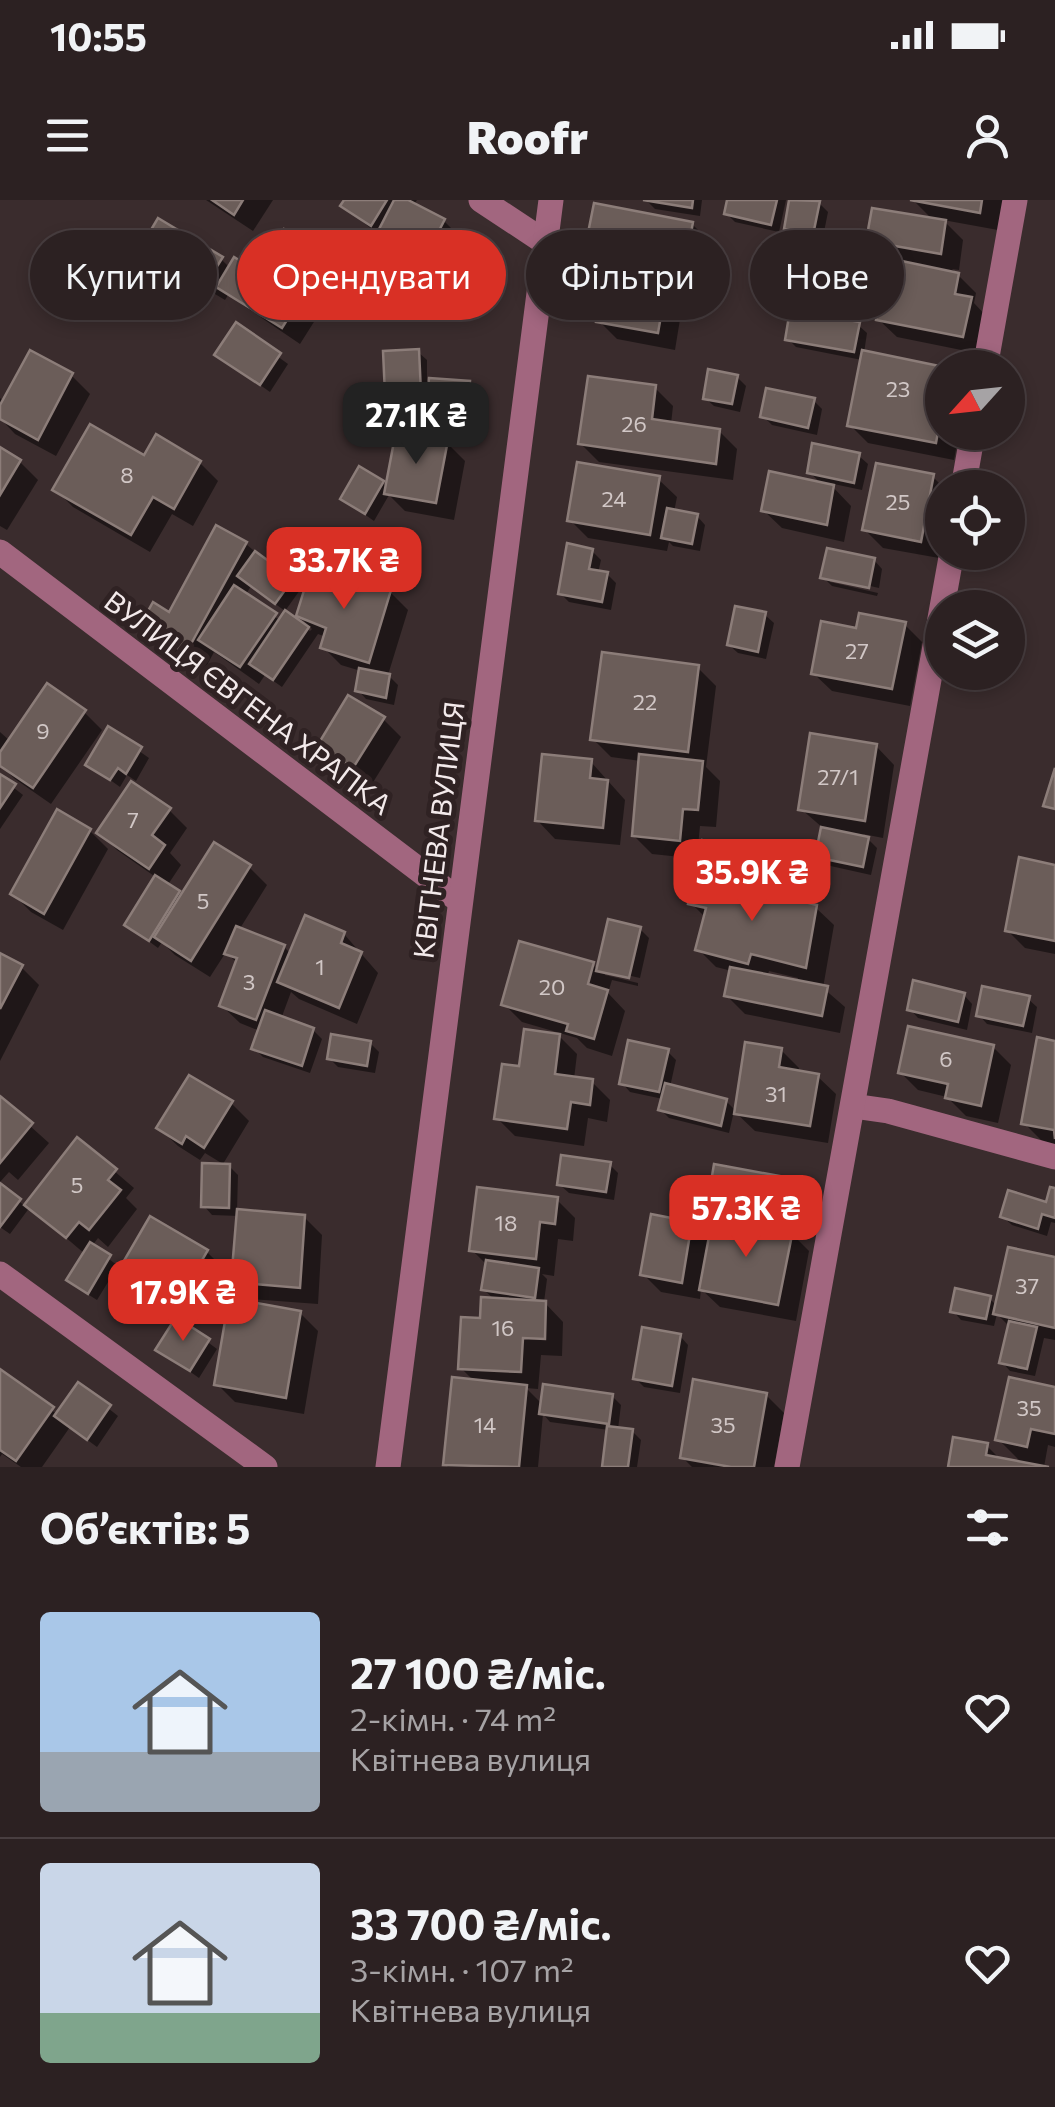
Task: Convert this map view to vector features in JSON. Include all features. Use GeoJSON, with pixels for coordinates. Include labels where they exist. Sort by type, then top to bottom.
{"type":"FeatureCollection","features":[{"type":"Feature","properties":{"kind":"street"},"geometry":{"type":"LineString","coordinates":[[480,200],[526,230]]}},
{"type":"Feature","properties":{"kind":"street","name":"КВІТНЕВА ВУЛИЦЯ"},"geometry":{"type":"LineString","coordinates":[[548,230],[551,200]]}},
{"type":"Feature","properties":{"kind":"street"},"geometry":{"type":"LineString","coordinates":[[988,350],[1015,200]]}},
{"type":"Feature","properties":{"kind":"street","name":"КВІТНЕВА ВУЛИЦЯ"},"geometry":{"type":"LineString","coordinates":[[388,1467],[536,320]]}},
{"type":"Feature","properties":{"kind":"street","name":"ВУЛИЦЯ ЄВГЕНА ХРАПКА"},"geometry":{"type":"LineString","coordinates":[[0,552],[460,901]]}},
{"type":"Feature","properties":{"kind":"street"},"geometry":{"type":"LineString","coordinates":[[787,1467],[949,570]]}},
{"type":"Feature","properties":{"kind":"street"},"geometry":{"type":"LineString","coordinates":[[853,1106],[888,1111],[1055,1157]]}},
{"type":"Feature","properties":{"kind":"street"},"geometry":{"type":"LineString","coordinates":[[0,1274],[265,1467]]}},
{"type":"Feature","properties":{"kind":"building"},"geometry":{"type":"Polygon","coordinates":[[[212,200],[243,200],[234,215],[212,200]]]}},
{"type":"Feature","properties":{"kind":"building"},"geometry":{"type":"Polygon","coordinates":[[[344,200],[387,200],[371,226],[340,206],[344,200]]]}},
{"type":"Feature","properties":{"kind":"building"},"geometry":{"type":"Polygon","coordinates":[[[394,200],[408,200],[445,219],[439,230],[379,230],[394,200]]]}},
{"type":"Feature","properties":{"kind":"building"},"geometry":{"type":"Polygon","coordinates":[[[643,200],[693,200],[692,208],[643,200]]]}},
{"type":"Feature","properties":{"kind":"building"},"geometry":{"type":"Polygon","coordinates":[[[727,200],[777,200],[771,225],[724,214],[727,200]]]}},
{"type":"Feature","properties":{"kind":"building"},"geometry":{"type":"Polygon","coordinates":[[[789,200],[820,201],[814,230],[784,229],[789,200]]]}},
{"type":"Feature","properties":{"kind":"building"},"geometry":{"type":"Polygon","coordinates":[[[910,200],[982,200],[980,213],[910,200]]]}},
{"type":"Feature","properties":{"kind":"building"},"geometry":{"type":"Polygon","coordinates":[[[594,203],[693,222],[692,230],[589,230],[594,203]]]}},
{"type":"Feature","properties":{"kind":"building"},"geometry":{"type":"Polygon","coordinates":[[[872,208],[946,220],[941,254],[904,248],[904,230],[868,230],[872,208]]]}},
{"type":"Feature","properties":{"kind":"building"},"geometry":{"type":"Polygon","coordinates":[[[158,218],[178,230],[151,230],[158,218]]]}},
{"type":"Feature","properties":{"kind":"building"},"geometry":{"type":"Polygon","coordinates":[[[234,257],[237,259],[237,300],[217,288],[234,257]]]}},
{"type":"Feature","properties":{"kind":"building"},"geometry":{"type":"Polygon","coordinates":[[[904,261],[959,273],[955,294],[972,297],[963,337],[876,320],[904,320],[904,261]]]}},
{"type":"Feature","properties":{"kind":"building"},"geometry":{"type":"Polygon","coordinates":[[[269,320],[287,320],[282,328],[269,320]]]}},
{"type":"Feature","properties":{"kind":"building"},"geometry":{"type":"Polygon","coordinates":[[[596,320],[660,320],[658,333],[596,320]]]}},
{"type":"Feature","properties":{"kind":"building"},"geometry":{"type":"Polygon","coordinates":[[[788,320],[860,322],[854,352],[785,340],[788,320]]]}},
{"type":"Feature","properties":{"kind":"building"},"geometry":{"type":"Polygon","coordinates":[[[236,322],[281,353],[260,385],[214,355],[236,322]]]}},
{"type":"Feature","properties":{"kind":"building"},"geometry":{"type":"Polygon","coordinates":[[[419,349],[421,393],[385,395],[383,351],[419,349]]]}},
{"type":"Feature","properties":{"kind":"building"},"geometry":{"type":"Polygon","coordinates":[[[30,350],[73,373],[38,440],[0,419],[0,405],[30,350]]]}},
{"type":"Feature","properties":{"kind":"building"},"geometry":{"type":"Polygon","coordinates":[[[862,350],[925,363],[925,441],[847,426],[862,350]]]}},
{"type":"Feature","properties":{"kind":"building"},"geometry":{"type":"Polygon","coordinates":[[[708,369],[738,375],[732,404],[703,399],[708,369]]]}},
{"type":"Feature","properties":{"kind":"building"},"geometry":{"type":"Polygon","coordinates":[[[588,376],[656,385],[652,419],[720,429],[716,464],[578,444],[588,376]]]}},
{"type":"Feature","properties":{"kind":"building"},"geometry":{"type":"Polygon","coordinates":[[[429,378],[470,381],[466,434],[425,431],[429,378]]]}},
{"type":"Feature","properties":{"kind":"building"},"geometry":{"type":"Polygon","coordinates":[[[766,388],[815,398],[808,428],[760,417],[766,388]]]}},
{"type":"Feature","properties":{"kind":"building"},"geometry":{"type":"Polygon","coordinates":[[[90,424],[144,455],[156,434],[201,461],[174,509],[153,497],[131,535],[52,490],[90,424]]]}},
{"type":"Feature","properties":{"kind":"building"},"geometry":{"type":"Polygon","coordinates":[[[396,431],[448,440],[436,503],[384,494],[396,431]]]}},
{"type":"Feature","properties":{"kind":"building"},"geometry":{"type":"Polygon","coordinates":[[[812,443],[860,453],[854,483],[807,473],[812,443]]]}},
{"type":"Feature","properties":{"kind":"building"},"geometry":{"type":"Polygon","coordinates":[[[0,447],[21,460],[0,495],[0,447]]]}},
{"type":"Feature","properties":{"kind":"building"},"geometry":{"type":"Polygon","coordinates":[[[577,462],[660,476],[650,535],[567,521],[577,462]]]}},
{"type":"Feature","properties":{"kind":"building"},"geometry":{"type":"Polygon","coordinates":[[[876,463],[925,472],[921,542],[862,530],[876,463]]]}},
{"type":"Feature","properties":{"kind":"building"},"geometry":{"type":"Polygon","coordinates":[[[359,466],[384,481],[365,514],[340,499],[359,466]]]}},
{"type":"Feature","properties":{"kind":"building"},"geometry":{"type":"Polygon","coordinates":[[[769,471],[834,485],[827,525],[761,511],[769,471]]]}},
{"type":"Feature","properties":{"kind":"building"},"geometry":{"type":"Polygon","coordinates":[[[667,508],[698,514],[692,544],[661,538],[667,508]]]}},
{"type":"Feature","properties":{"kind":"building"},"geometry":{"type":"Polygon","coordinates":[[[216,525],[247,542],[186,653],[139,627],[153,602],[169,612],[216,525]]]}},
{"type":"Feature","properties":{"kind":"building"},"geometry":{"type":"Polygon","coordinates":[[[567,543],[593,549],[589,569],[608,572],[602,602],[558,594],[567,543]]]}},
{"type":"Feature","properties":{"kind":"building"},"geometry":{"type":"Polygon","coordinates":[[[827,548],[875,558],[869,588],[820,578],[827,548]]]}},
{"type":"Feature","properties":{"kind":"building"},"geometry":{"type":"Polygon","coordinates":[[[255,551],[293,579],[275,604],[237,576],[255,551]]]}},
{"type":"Feature","properties":{"kind":"building"},"geometry":{"type":"Polygon","coordinates":[[[312,565],[391,590],[369,663],[320,648],[326,628],[296,616],[312,565]]]}},
{"type":"Feature","properties":{"kind":"building"},"geometry":{"type":"Polygon","coordinates":[[[234,585],[277,613],[240,667],[198,640],[234,585]]]}},
{"type":"Feature","properties":{"kind":"building"},"geometry":{"type":"Polygon","coordinates":[[[735,606],[766,612],[758,652],[727,645],[735,606]]]}},
{"type":"Feature","properties":{"kind":"building"},"geometry":{"type":"Polygon","coordinates":[[[285,610],[309,627],[273,680],[249,664],[285,610]]]}},
{"type":"Feature","properties":{"kind":"building"},"geometry":{"type":"Polygon","coordinates":[[[859,613],[906,622],[892,689],[811,674],[821,621],[856,628],[859,613]]]}},
{"type":"Feature","properties":{"kind":"building"},"geometry":{"type":"Polygon","coordinates":[[[602,652],[699,665],[688,752],[590,740],[602,652]]]}},
{"type":"Feature","properties":{"kind":"building"},"geometry":{"type":"Polygon","coordinates":[[[359,668],[390,674],[386,698],[355,691],[359,668]]]}},
{"type":"Feature","properties":{"kind":"building"},"geometry":{"type":"Polygon","coordinates":[[[47,683],[86,710],[33,788],[0,766],[0,752],[47,683]]]}},
{"type":"Feature","properties":{"kind":"building"},"geometry":{"type":"Polygon","coordinates":[[[348,695],[385,717],[353,768],[317,746],[348,695]]]}},
{"type":"Feature","properties":{"kind":"building"},"geometry":{"type":"Polygon","coordinates":[[[108,726],[142,747],[126,774],[118,768],[110,780],[85,765],[108,726]]]}},
{"type":"Feature","properties":{"kind":"building"},"geometry":{"type":"Polygon","coordinates":[[[810,733],[877,744],[865,821],[798,810],[810,733]]]}},
{"type":"Feature","properties":{"kind":"building"},"geometry":{"type":"Polygon","coordinates":[[[542,754],[592,759],[590,778],[608,780],[603,828],[535,821],[542,754]]]}},
{"type":"Feature","properties":{"kind":"building"},"geometry":{"type":"Polygon","coordinates":[[[639,754],[703,761],[698,810],[683,809],[680,841],[632,836],[639,754]]]}},
{"type":"Feature","properties":{"kind":"building"},"geometry":{"type":"Polygon","coordinates":[[[1055,768],[1055,809],[1043,806],[1055,768]]]}},
{"type":"Feature","properties":{"kind":"building"},"geometry":{"type":"Polygon","coordinates":[[[0,774],[16,784],[0,808],[0,774]]]}},
{"type":"Feature","properties":{"kind":"building"},"geometry":{"type":"Polygon","coordinates":[[[131,781],[171,808],[152,835],[165,845],[149,869],[96,833],[131,781]]]}},
{"type":"Feature","properties":{"kind":"building"},"geometry":{"type":"Polygon","coordinates":[[[57,809],[91,829],[44,914],[10,894],[57,809]]]}},
{"type":"Feature","properties":{"kind":"building"},"geometry":{"type":"Polygon","coordinates":[[[821,827],[869,837],[863,867],[815,857],[821,827]]]}},
{"type":"Feature","properties":{"kind":"building"},"geometry":{"type":"Polygon","coordinates":[[[702,840],[768,856],[761,885],[695,869],[702,840]]]}},
{"type":"Feature","properties":{"kind":"building"},"geometry":{"type":"Polygon","coordinates":[[[214,842],[251,865],[191,961],[154,937],[214,842]]]}},
{"type":"Feature","properties":{"kind":"building"},"geometry":{"type":"Polygon","coordinates":[[[1019,857],[1055,865],[1055,941],[1005,931],[1019,857]]]}},
{"type":"Feature","properties":{"kind":"building"},"geometry":{"type":"Polygon","coordinates":[[[155,875],[180,891],[149,941],[124,925],[155,875]]]}},
{"type":"Feature","properties":{"kind":"building"},"geometry":{"type":"Polygon","coordinates":[[[695,876],[817,905],[806,968],[751,954],[748,964],[695,950],[706,908],[688,904],[695,876]]]}},
{"type":"Feature","properties":{"kind":"building"},"geometry":{"type":"Polygon","coordinates":[[[305,915],[345,932],[341,943],[362,952],[339,1008],[277,982],[305,915]]]}},
{"type":"Feature","properties":{"kind":"building"},"geometry":{"type":"Polygon","coordinates":[[[608,919],[641,927],[629,978],[596,971],[608,919]]]}},
{"type":"Feature","properties":{"kind":"building"},"geometry":{"type":"Polygon","coordinates":[[[236,926],[285,945],[256,1020],[219,1006],[237,958],[224,954],[236,926]]]}},
{"type":"Feature","properties":{"kind":"building"},"geometry":{"type":"Polygon","coordinates":[[[519,941],[594,962],[588,984],[608,990],[594,1039],[566,1031],[568,1024],[501,1005],[519,941]]]}},
{"type":"Feature","properties":{"kind":"building"},"geometry":{"type":"Polygon","coordinates":[[[0,953],[23,965],[0,1009],[0,953]]]}},
{"type":"Feature","properties":{"kind":"building"},"geometry":{"type":"Polygon","coordinates":[[[730,967],[828,986],[822,1016],[724,996],[730,967]]]}},
{"type":"Feature","properties":{"kind":"building"},"geometry":{"type":"Polygon","coordinates":[[[913,980],[965,993],[958,1022],[907,1010],[913,980]]]}},
{"type":"Feature","properties":{"kind":"building"},"geometry":{"type":"Polygon","coordinates":[[[982,986],[1030,996],[1023,1026],[976,1016],[982,986]]]}},
{"type":"Feature","properties":{"kind":"building"},"geometry":{"type":"Polygon","coordinates":[[[265,1010],[314,1028],[302,1066],[251,1049],[265,1010]]]}},
{"type":"Feature","properties":{"kind":"building"},"geometry":{"type":"Polygon","coordinates":[[[908,1026],[994,1045],[981,1106],[945,1098],[948,1084],[898,1073],[908,1026]]]}},
{"type":"Feature","properties":{"kind":"building"},"geometry":{"type":"Polygon","coordinates":[[[524,1029],[560,1034],[555,1074],[593,1079],[590,1105],[571,1102],[567,1129],[494,1119],[502,1064],[519,1066],[524,1029]]]}},
{"type":"Feature","properties":{"kind":"building"},"geometry":{"type":"Polygon","coordinates":[[[331,1034],[371,1041],[367,1066],[327,1059],[331,1034]]]}},
{"type":"Feature","properties":{"kind":"building"},"geometry":{"type":"Polygon","coordinates":[[[1037,1037],[1055,1041],[1055,1139],[1054,1130],[1021,1124],[1037,1037]]]}},
{"type":"Feature","properties":{"kind":"building"},"geometry":{"type":"Polygon","coordinates":[[[628,1040],[669,1049],[659,1092],[619,1084],[628,1040]]]}},
{"type":"Feature","properties":{"kind":"building"},"geometry":{"type":"Polygon","coordinates":[[[745,1042],[782,1048],[779,1067],[819,1074],[810,1126],[734,1114],[745,1042]]]}},
{"type":"Feature","properties":{"kind":"building"},"geometry":{"type":"Polygon","coordinates":[[[189,1075],[233,1101],[204,1148],[186,1136],[182,1144],[156,1128],[189,1075]]]}},
{"type":"Feature","properties":{"kind":"building"},"geometry":{"type":"Polygon","coordinates":[[[665,1083],[727,1099],[721,1126],[658,1110],[665,1083]]]}},
{"type":"Feature","properties":{"kind":"building"},"geometry":{"type":"Polygon","coordinates":[[[0,1096],[33,1123],[0,1163],[0,1096]]]}},
{"type":"Feature","properties":{"kind":"building"},"geometry":{"type":"Polygon","coordinates":[[[77,1137],[117,1169],[108,1180],[121,1190],[89,1230],[79,1222],[66,1238],[24,1205],[77,1137]]]}},
{"type":"Feature","properties":{"kind":"building"},"geometry":{"type":"Polygon","coordinates":[[[561,1155],[611,1162],[606,1192],[557,1185],[561,1155]]]}},
{"type":"Feature","properties":{"kind":"building"},"geometry":{"type":"Polygon","coordinates":[[[202,1163],[230,1164],[229,1208],[201,1207],[202,1163]]]}},
{"type":"Feature","properties":{"kind":"building"},"geometry":{"type":"Polygon","coordinates":[[[714,1164],[796,1179],[791,1209],[709,1194],[714,1164]]]}},
{"type":"Feature","properties":{"kind":"building"},"geometry":{"type":"Polygon","coordinates":[[[0,1183],[21,1199],[0,1227],[0,1183]]]}},
{"type":"Feature","properties":{"kind":"building"},"geometry":{"type":"Polygon","coordinates":[[[477,1187],[558,1197],[555,1224],[540,1222],[536,1259],[469,1251],[477,1187]]]}},
{"type":"Feature","properties":{"kind":"building"},"geometry":{"type":"Polygon","coordinates":[[[1050,1187],[1055,1188],[1055,1218],[1042,1214],[1038,1229],[1000,1217],[1008,1190],[1046,1202],[1050,1187]]]}},
{"type":"Feature","properties":{"kind":"building"},"geometry":{"type":"Polygon","coordinates":[[[237,1209],[305,1215],[300,1288],[231,1282],[237,1209]]]}},
{"type":"Feature","properties":{"kind":"building"},"geometry":{"type":"Polygon","coordinates":[[[651,1214],[692,1222],[682,1283],[640,1275],[651,1214]]]}},
{"type":"Feature","properties":{"kind":"building"},"geometry":{"type":"Polygon","coordinates":[[[713,1215],[793,1230],[778,1305],[699,1290],[713,1215]]]}},
{"type":"Feature","properties":{"kind":"building"},"geometry":{"type":"Polygon","coordinates":[[[150,1216],[208,1250],[172,1312],[114,1278],[150,1216]]]}},
{"type":"Feature","properties":{"kind":"building"},"geometry":{"type":"Polygon","coordinates":[[[90,1242],[111,1255],[88,1294],[66,1280],[90,1242]]]}},
{"type":"Feature","properties":{"kind":"building"},"geometry":{"type":"Polygon","coordinates":[[[1008,1247],[1055,1257],[1055,1328],[993,1314],[1008,1247]]]}},
{"type":"Feature","properties":{"kind":"building"},"geometry":{"type":"Polygon","coordinates":[[[486,1260],[539,1268],[535,1298],[481,1290],[486,1260]]]}},
{"type":"Feature","properties":{"kind":"building"},"geometry":{"type":"Polygon","coordinates":[[[955,1288],[991,1296],[986,1319],[950,1312],[955,1288]]]}},
{"type":"Feature","properties":{"kind":"building"},"geometry":{"type":"Polygon","coordinates":[[[481,1297],[546,1301],[545,1339],[523,1338],[521,1372],[458,1369],[461,1317],[480,1318],[481,1297]]]}},
{"type":"Feature","properties":{"kind":"building"},"geometry":{"type":"Polygon","coordinates":[[[229,1298],[301,1311],[286,1398],[214,1385],[229,1298]]]}},
{"type":"Feature","properties":{"kind":"building"},"geometry":{"type":"Polygon","coordinates":[[[176,1317],[210,1339],[190,1371],[155,1350],[176,1317]]]}},
{"type":"Feature","properties":{"kind":"building"},"geometry":{"type":"Polygon","coordinates":[[[1009,1321],[1037,1327],[1027,1369],[999,1363],[1009,1321]]]}},
{"type":"Feature","properties":{"kind":"building"},"geometry":{"type":"Polygon","coordinates":[[[642,1327],[681,1334],[672,1386],[633,1379],[642,1327]]]}},
{"type":"Feature","properties":{"kind":"building"},"geometry":{"type":"Polygon","coordinates":[[[0,1369],[54,1407],[16,1461],[0,1450],[0,1369]]]}},
{"type":"Feature","properties":{"kind":"building"},"geometry":{"type":"Polygon","coordinates":[[[452,1377],[527,1385],[519,1467],[443,1465],[452,1377]]]}},
{"type":"Feature","properties":{"kind":"building"},"geometry":{"type":"Polygon","coordinates":[[[1009,1377],[1055,1387],[1055,1434],[1031,1429],[1027,1447],[995,1440],[1009,1377]]]}},
{"type":"Feature","properties":{"kind":"building"},"geometry":{"type":"Polygon","coordinates":[[[693,1379],[767,1393],[754,1467],[680,1458],[693,1379]]]}},
{"type":"Feature","properties":{"kind":"building"},"geometry":{"type":"Polygon","coordinates":[[[78,1382],[111,1405],[87,1440],[54,1416],[78,1382]]]}},
{"type":"Feature","properties":{"kind":"building"},"geometry":{"type":"Polygon","coordinates":[[[543,1384],[613,1394],[609,1424],[539,1414],[543,1384]]]}},
{"type":"Feature","properties":{"kind":"building"},"geometry":{"type":"Polygon","coordinates":[[[607,1426],[633,1429],[628,1467],[602,1467],[607,1426]]]}},
{"type":"Feature","properties":{"kind":"building"},"geometry":{"type":"Polygon","coordinates":[[[953,1437],[988,1443],[986,1455],[1049,1467],[948,1467],[953,1437]]]}}]}
